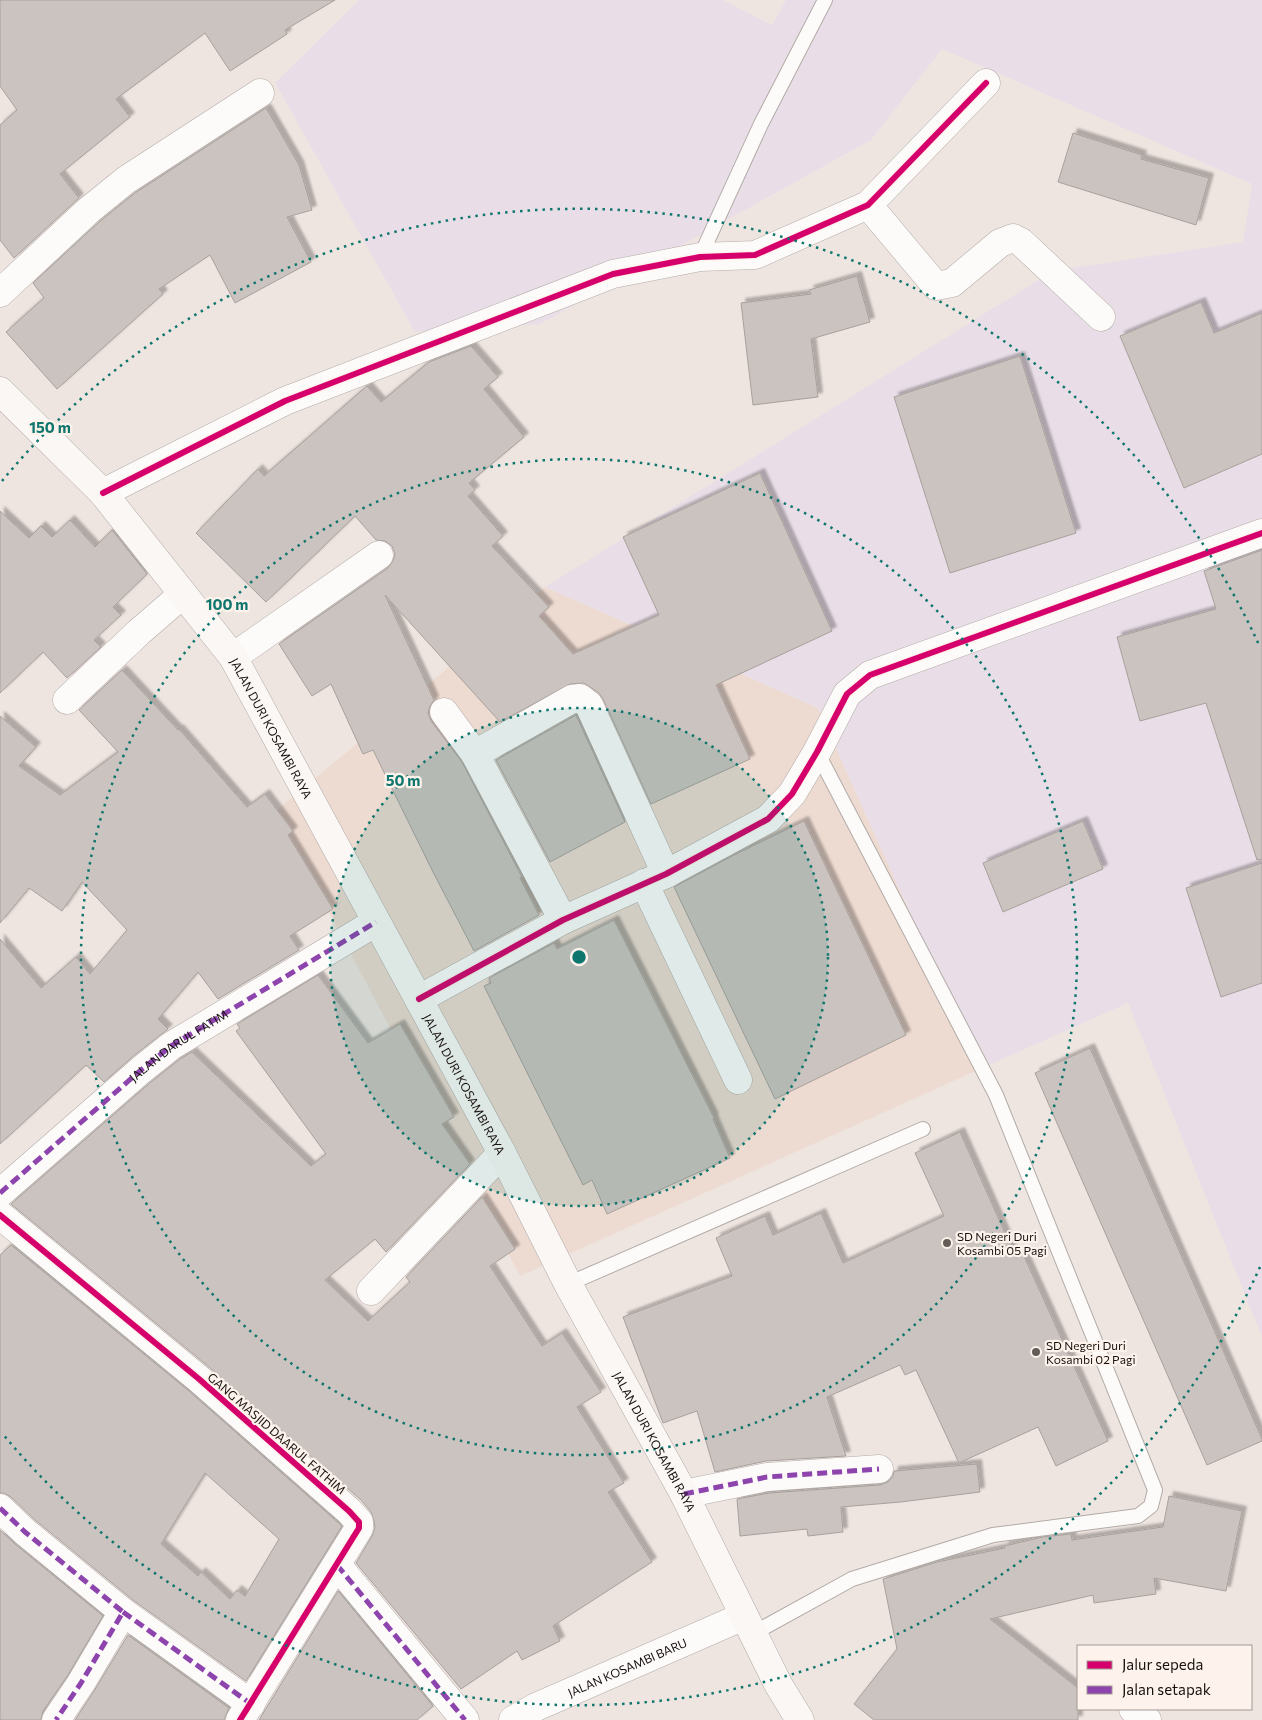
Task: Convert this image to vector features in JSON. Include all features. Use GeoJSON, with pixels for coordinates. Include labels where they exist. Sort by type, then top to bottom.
{"type":"FeatureCollection","features":[{"type":"Feature","properties":{"kind":"main road","name":"JALAN DURI KOSAMBI RAYA"},"geometry":{"type":"LineString","coordinates":[[0,391],[103,493],[233,657],[502,1153],[568,1284],[684,1494],[778,1684],[800,1720]]}},
{"type":"Feature","properties":{"kind":"street"},"geometry":{"type":"LineString","coordinates":[[103,493],[285,401],[613,274],[700,257],[755,255],[868,205],[986,83]]}},
{"type":"Feature","properties":{"kind":"street"},"geometry":{"type":"LineString","coordinates":[[0,292],[89,210],[126,180],[260,93]]}},
{"type":"Feature","properties":{"kind":"street"},"geometry":{"type":"LineString","coordinates":[[868,205],[936,286],[952,283],[1000,243],[1012,238],[1021,242],[1101,317]]}},
{"type":"Feature","properties":{"kind":"street"},"geometry":{"type":"LineString","coordinates":[[419,999],[563,920],[655,878],[768,819],[792,794],[817,752],[846,694],[870,675],[1262,533]]}},
{"type":"Feature","properties":{"kind":"street"},"geometry":{"type":"LineString","coordinates":[[233,657],[379,555]]}},
{"type":"Feature","properties":{"kind":"street"},"geometry":{"type":"LineString","coordinates":[[67,700],[182,594]]}},
{"type":"Feature","properties":{"kind":"street"},"geometry":{"type":"LineString","coordinates":[[474,754],[572,699],[580,698],[589,704],[655,878],[738,1080]]}},
{"type":"Feature","properties":{"kind":"street"},"geometry":{"type":"LineString","coordinates":[[444,712],[474,754],[563,920]]}},
{"type":"Feature","properties":{"kind":"street","name":"JALAN DARUL FATIM"},"geometry":{"type":"LineString","coordinates":[[0,1193],[171,1046],[376,922]]}},
{"type":"Feature","properties":{"kind":"street"},"geometry":{"type":"LineString","coordinates":[[371,1291],[502,1153]]}},
{"type":"Feature","properties":{"kind":"street","name":"GANG MASJID DAARUL FATHIM"},"geometry":{"type":"LineString","coordinates":[[0,1215],[199,1379],[349,1510],[359,1522],[359,1528],[337,1565],[245,1712]]}},
{"type":"Feature","properties":{"kind":"street"},"geometry":{"type":"LineString","coordinates":[[684,1494],[767,1477],[879,1469]]}},
{"type":"Feature","properties":{"kind":"street"},"geometry":{"type":"LineString","coordinates":[[0,1508],[24,1532],[245,1712]]}},
{"type":"Feature","properties":{"kind":"street"},"geometry":{"type":"LineString","coordinates":[[337,1565],[465,1720]]}},
{"type":"Feature","properties":{"kind":"street"},"geometry":{"type":"LineString","coordinates":[[56,1720],[81,1683],[123,1612]]}},
{"type":"Feature","properties":{"kind":"street","name":"JALAN KOSAMBI BARU"},"geometry":{"type":"LineString","coordinates":[[513,1720],[536,1707],[748,1625]]}},
{"type":"Feature","properties":{"kind":"street"},"geometry":{"type":"LineString","coordinates":[[1134,1710],[1147,1720]]}},
{"type":"Feature","properties":{"kind":"lane"},"geometry":{"type":"LineString","coordinates":[[700,257],[762,124],[825,0]]}},
{"type":"Feature","properties":{"kind":"lane"},"geometry":{"type":"LineString","coordinates":[[748,1625],[852,1579],[993,1534],[1138,1516],[1151,1506],[1155,1490],[996,1095],[817,752]]}},
{"type":"Feature","properties":{"kind":"lane"},"geometry":{"type":"LineString","coordinates":[[568,1284],[923,1129]]}},
{"type":"Feature","properties":{"kind":"shaded area"},"geometry":{"type":"Polygon","coordinates":[[[359,0],[723,0],[772,25],[786,0],[1262,0],[1262,1337],[1128,1003],[980,1069],[818,708],[545,587],[1053,271],[1243,242],[1252,184],[942,49],[871,140],[540,324],[415,332],[275,83],[359,0]]]}},
{"type":"Feature","properties":{"kind":"shaded area"},"geometry":{"type":"Polygon","coordinates":[[[545,587],[818,708],[980,1069],[520,1276],[276,811],[545,587]]]}},
{"type":"Feature","properties":{"kind":"building"},"geometry":{"type":"Polygon","coordinates":[[[0,0],[335,0],[285,30],[287,34],[230,71],[205,33],[116,99],[130,117],[60,174],[79,198],[14,258],[0,240],[0,125],[17,110],[0,86],[0,0]]]}},
{"type":"Feature","properties":{"kind":"building"},"geometry":{"type":"Polygon","coordinates":[[[266,108],[299,165],[312,210],[287,217],[311,262],[235,303],[210,255],[159,289],[163,294],[57,389],[6,332],[44,298],[33,283],[99,222],[135,193],[266,108]]]}},
{"type":"Feature","properties":{"kind":"building"},"geometry":{"type":"Polygon","coordinates":[[[1073,133],[1142,155],[1141,159],[1209,178],[1196,225],[1058,182],[1073,133]]]}},
{"type":"Feature","properties":{"kind":"building"},"geometry":{"type":"Polygon","coordinates":[[[857,276],[870,322],[811,339],[818,397],[753,405],[741,303],[811,294],[809,290],[857,276]]]}},
{"type":"Feature","properties":{"kind":"building"},"geometry":{"type":"Polygon","coordinates":[[[1201,302],[1214,333],[1262,313],[1262,454],[1184,488],[1120,336],[1201,302]]]}},
{"type":"Feature","properties":{"kind":"building"},"geometry":{"type":"Polygon","coordinates":[[[471,346],[498,377],[484,389],[524,437],[469,483],[475,490],[468,496],[503,536],[492,546],[549,607],[539,616],[573,654],[659,615],[623,537],[760,473],[832,631],[716,685],[750,759],[651,804],[599,693],[584,683],[570,684],[500,722],[385,595],[434,700],[428,713],[431,721],[462,762],[522,877],[520,878],[539,915],[474,951],[373,750],[363,754],[331,684],[312,696],[279,644],[388,568],[395,554],[392,546],[385,541],[376,540],[355,516],[266,602],[196,533],[258,469],[264,476],[367,386],[381,402],[429,362],[471,346]]]}},
{"type":"Feature","properties":{"kind":"building"},"geometry":{"type":"Polygon","coordinates":[[[1020,356],[1076,533],[950,573],[894,397],[1020,356]]]}},
{"type":"Feature","properties":{"kind":"building"},"geometry":{"type":"Polygon","coordinates":[[[0,511],[29,538],[41,526],[52,537],[70,520],[95,547],[112,530],[147,574],[113,607],[121,615],[94,640],[101,647],[67,678],[43,652],[0,693],[0,511]]]}},
{"type":"Feature","properties":{"kind":"building"},"geometry":{"type":"Polygon","coordinates":[[[1262,550],[1262,859],[1257,860],[1206,703],[1140,721],[1117,637],[1216,609],[1204,571],[1262,550]]]}},
{"type":"Feature","properties":{"kind":"building"},"geometry":{"type":"Polygon","coordinates":[[[122,670],[179,729],[247,807],[265,794],[293,831],[288,835],[333,909],[290,936],[299,950],[218,999],[198,972],[158,1019],[168,1029],[104,1082],[86,1065],[0,1144],[0,939],[41,988],[76,957],[90,974],[127,930],[82,882],[62,911],[29,888],[0,923],[0,716],[36,747],[19,766],[60,795],[118,752],[79,710],[122,670]]]}},
{"type":"Feature","properties":{"kind":"building"},"geometry":{"type":"Polygon","coordinates":[[[576,715],[625,822],[550,862],[496,760],[576,715]]]}},
{"type":"Feature","properties":{"kind":"building"},"geometry":{"type":"Polygon","coordinates":[[[804,821],[906,1035],[775,1099],[674,887],[804,821]]]}},
{"type":"Feature","properties":{"kind":"building"},"geometry":{"type":"Polygon","coordinates":[[[1083,821],[1103,869],[1003,912],[983,863],[1083,821]]]}},
{"type":"Feature","properties":{"kind":"building"},"geometry":{"type":"Polygon","coordinates":[[[1262,863],[1262,983],[1221,997],[1186,888],[1262,863]]]}},
{"type":"Feature","properties":{"kind":"building"},"geometry":{"type":"Polygon","coordinates":[[[614,920],[714,1118],[730,1158],[607,1214],[592,1180],[583,1185],[484,986],[491,983],[489,978],[554,943],[557,949],[614,920]]]}},
{"type":"Feature","properties":{"kind":"building"},"geometry":{"type":"Polygon","coordinates":[[[318,975],[368,1043],[400,1024],[454,1117],[442,1124],[470,1164],[386,1252],[375,1239],[325,1280],[368,1321],[410,1282],[406,1277],[482,1197],[515,1249],[490,1266],[542,1346],[562,1333],[601,1392],[577,1407],[624,1483],[608,1492],[652,1562],[553,1626],[560,1641],[522,1660],[517,1651],[461,1689],[356,1563],[375,1528],[371,1512],[361,1500],[209,1367],[11,1204],[151,1082],[192,1052],[311,1166],[326,1154],[236,1031],[240,1028],[237,1024],[318,975]]]}},
{"type":"Feature","properties":{"kind":"building"},"geometry":{"type":"Polygon","coordinates":[[[1090,1048],[1262,1439],[1262,1441],[1207,1465],[1035,1073],[1090,1048]]]}},
{"type":"Feature","properties":{"kind":"building"},"geometry":{"type":"Polygon","coordinates":[[[960,1132],[1016,1258],[1023,1254],[1108,1441],[1056,1466],[1038,1427],[959,1463],[916,1370],[905,1375],[900,1365],[827,1397],[846,1456],[766,1461],[715,1472],[697,1411],[663,1423],[623,1317],[732,1276],[716,1238],[765,1216],[773,1235],[821,1213],[843,1263],[944,1216],[915,1153],[960,1132]]]}},
{"type":"Feature","properties":{"kind":"building"},"geometry":{"type":"Polygon","coordinates":[[[11,1245],[189,1391],[342,1526],[246,1681],[133,1600],[35,1520],[11,1497],[0,1493],[0,1255],[11,1245]],[[205,1473],[161,1544],[198,1576],[201,1572],[230,1599],[237,1590],[245,1596],[279,1539],[205,1473]]]}},
{"type":"Feature","properties":{"kind":"building"},"geometry":{"type":"Polygon","coordinates":[[[977,1464],[980,1492],[841,1507],[843,1532],[808,1536],[807,1529],[740,1536],[737,1499],[769,1493],[880,1485],[888,1482],[893,1476],[894,1471],[977,1464]]]}},
{"type":"Feature","properties":{"kind":"building"},"geometry":{"type":"Polygon","coordinates":[[[1169,1496],[1242,1511],[1226,1591],[1154,1578],[1156,1594],[1094,1603],[1093,1595],[990,1619],[1077,1687],[1078,1720],[874,1720],[854,1704],[897,1649],[883,1579],[937,1562],[1005,1548],[1004,1546],[1043,1537],[1071,1534],[1072,1540],[1163,1527],[1169,1496]]]}},
{"type":"Feature","properties":{"kind":"building"},"geometry":{"type":"Polygon","coordinates":[[[0,1530],[103,1616],[68,1675],[43,1711],[41,1720],[0,1720],[0,1530]]]}},
{"type":"Feature","properties":{"kind":"building"},"geometry":{"type":"Polygon","coordinates":[[[338,1591],[433,1706],[417,1720],[259,1720],[338,1591]]]}},
{"type":"Feature","properties":{"kind":"building"},"geometry":{"type":"Polygon","coordinates":[[[128,1635],[229,1708],[224,1720],[75,1720],[128,1635]]]}},
{"type":"Feature","properties":{"kind":"marked path"},"geometry":{"type":"LineString","coordinates":[[0,1193],[171,1046],[376,922]]}},
{"type":"Feature","properties":{"kind":"marked path"},"geometry":{"type":"LineString","coordinates":[[684,1494],[767,1477],[879,1469]]}},
{"type":"Feature","properties":{"kind":"marked path"},"geometry":{"type":"LineString","coordinates":[[0,1508],[25,1532],[123,1612],[81,1683],[56,1720]]}},
{"type":"Feature","properties":{"kind":"marked path"},"geometry":{"type":"LineString","coordinates":[[337,1565],[465,1720]]}},
{"type":"Feature","properties":{"kind":"marked path"},"geometry":{"type":"LineString","coordinates":[[123,1612],[251,1704]]}},
{"type":"Feature","properties":{"kind":"cycle path"},"geometry":{"type":"LineString","coordinates":[[103,493],[285,401],[613,274],[700,257],[755,255],[868,205],[986,83]]}},
{"type":"Feature","properties":{"kind":"cycle path"},"geometry":{"type":"LineString","coordinates":[[419,999],[563,920],[666,874],[768,819],[792,794],[817,752],[847,694],[870,675],[1262,533]]}},
{"type":"Feature","properties":{"kind":"cycle path"},"geometry":{"type":"LineString","coordinates":[[0,1215],[199,1379],[349,1511],[359,1522],[359,1528],[240,1720]]}},
{"type":"Feature","properties":{"kind":"place","name":"SD Negeri Duri Kosambi 05 Pagi"},"geometry":{"type":"Point","coordinates":[947,1243]}},
{"type":"Feature","properties":{"kind":"place","name":"SD Negeri Duri Kosambi 02 Pagi"},"geometry":{"type":"Point","coordinates":[1036,1352]}}]}
